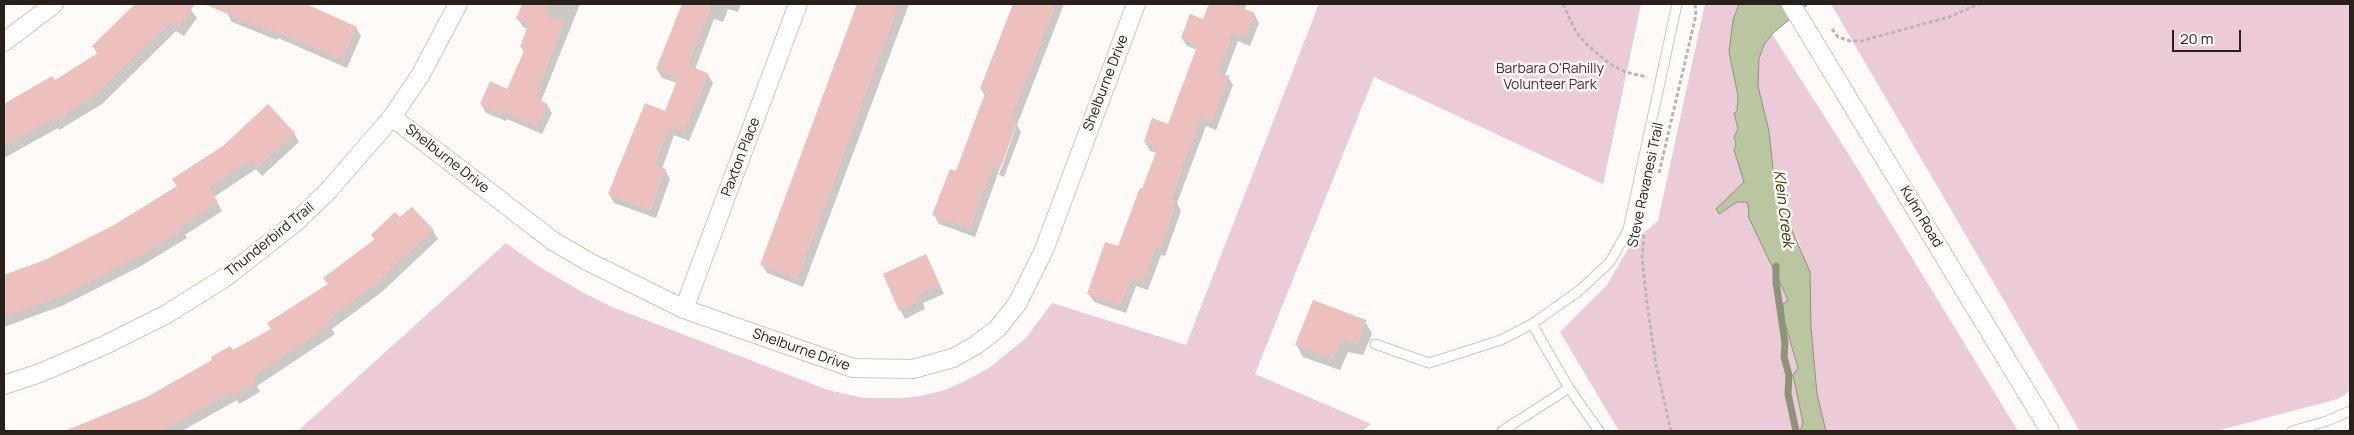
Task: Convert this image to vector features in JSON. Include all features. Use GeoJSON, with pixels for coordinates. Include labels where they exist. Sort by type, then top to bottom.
{"type":"FeatureCollection","features":[{"type":"Feature","properties":{"kind":"street"},"geometry":{"type":"LineString","coordinates":[[4,42],[54,4]]}},
{"type":"Feature","properties":{"kind":"street","name":"Thunderbird Trail"},"geometry":{"type":"LineString","coordinates":[[4,385],[40,373],[103,346],[165,315],[226,277],[296,222],[329,190],[392,116],[421,74],[458,4]]}},
{"type":"Feature","properties":{"kind":"street","name":"Paxton Place"},"geometry":{"type":"LineString","coordinates":[[684,309],[798,4]]}},
{"type":"Feature","properties":{"kind":"street","name":"Shelburne Drive"},"geometry":{"type":"LineString","coordinates":[[392,116],[552,241],[589,262],[684,309],[854,368],[913,369],[953,358],[976,345],[997,329],[1017,304],[1044,250],[1136,4]]}},
{"type":"Feature","properties":{"kind":"street","name":"Kuhn Road"},"geometry":{"type":"LineString","coordinates":[[1791,4],[2050,431]]}},
{"type":"Feature","properties":{"kind":"lane"},"geometry":{"type":"LineString","coordinates":[[1375,344],[1429,363],[1501,340],[1532,324],[1580,290],[1610,262],[1628,230],[1677,4]]}},
{"type":"Feature","properties":{"kind":"lane"},"geometry":{"type":"LineString","coordinates":[[1532,324],[1569,388],[1599,431]]}},
{"type":"Feature","properties":{"kind":"lane"},"geometry":{"type":"LineString","coordinates":[[1502,431],[1569,388]]}},
{"type":"Feature","properties":{"kind":"lane"},"geometry":{"type":"LineString","coordinates":[[2292,431],[2327,421],[2350,411]]}},
{"type":"Feature","properties":{"kind":"path"},"geometry":{"type":"LineString","coordinates":[[1563,4],[1576,32],[1588,46],[1609,63],[1626,72],[1660,80]]}},
{"type":"Feature","properties":{"kind":"path","name":"Steve Ravanesi Trail"},"geometry":{"type":"LineString","coordinates":[[1658,177],[1696,15],[1695,4]]}},
{"type":"Feature","properties":{"kind":"path"},"geometry":{"type":"LineString","coordinates":[[1830,26],[1838,37],[1850,41],[1861,41],[1948,17],[1979,4]]}},
{"type":"Feature","properties":{"kind":"path","name":"Steve Ravanesi Trail"},"geometry":{"type":"LineString","coordinates":[[1644,234],[1642,258],[1648,312],[1656,365],[1671,431]]}},
{"type":"Feature","properties":{"kind":"green space","name":"Barbara O'Rahilly Volunteer Park"},"geometry":{"type":"Polygon","coordinates":[[[1319,4],[1641,4],[1603,184],[1374,77],[1255,374],[1371,424],[1362,431],[298,431],[506,243],[538,266],[612,307],[828,390],[863,398],[921,396],[945,390],[967,380],[989,368],[1026,338],[1052,303],[1186,345],[1319,4]]]}},
{"type":"Feature","properties":{"kind":"green space"},"geometry":{"type":"Polygon","coordinates":[[[1705,4],[1739,4],[1733,20],[1729,52],[1738,96],[1737,111],[1734,114],[1738,129],[1734,137],[1736,144],[1734,150],[1744,182],[1719,214],[1737,202],[1747,202],[1748,216],[1788,300],[1790,342],[1798,368],[1795,378],[1803,423],[1800,431],[1619,431],[1560,332],[1607,285],[1632,242],[1658,221],[1705,4]]]}},
{"type":"Feature","properties":{"kind":"green space"},"geometry":{"type":"Polygon","coordinates":[[[1831,4],[2350,4],[2350,391],[2338,399],[2216,431],[2080,431],[1831,4]]]}},
{"type":"Feature","properties":{"kind":"green space"},"geometry":{"type":"Polygon","coordinates":[[[1772,34],[1849,155],[2018,431],[1826,431],[1817,394],[1811,328],[1811,294],[1800,245],[1777,205],[1769,131],[1758,86],[1759,59],[1764,45],[1772,34]]]}},
{"type":"Feature","properties":{"kind":"water"},"geometry":{"type":"Polygon","coordinates":[[[1739,4],[1808,4],[1772,34],[1764,45],[1759,59],[1758,86],[1769,131],[1777,205],[1785,207],[1791,214],[1789,223],[1810,272],[1811,328],[1817,394],[1826,431],[1800,431],[1803,423],[1793,375],[1798,368],[1784,320],[1783,304],[1788,300],[1748,216],[1747,202],[1737,202],[1719,214],[1716,209],[1744,182],[1734,150],[1736,144],[1734,137],[1738,129],[1734,113],[1737,111],[1738,96],[1729,52],[1733,20],[1739,4]]]}},
{"type":"Feature","properties":{"kind":"building"},"geometry":{"type":"Polygon","coordinates":[[[135,4],[195,4],[179,28],[171,22],[96,94],[53,122],[52,119],[4,146],[4,104],[52,76],[55,80],[98,53],[92,46],[135,4]]]}},
{"type":"Feature","properties":{"kind":"building"},"geometry":{"type":"Polygon","coordinates":[[[204,4],[306,4],[357,27],[342,60],[273,30],[272,32],[204,4]]]}},
{"type":"Feature","properties":{"kind":"building"},"geometry":{"type":"Polygon","coordinates":[[[522,4],[549,4],[545,15],[564,22],[535,98],[548,104],[537,126],[502,111],[501,114],[480,104],[490,81],[507,89],[525,49],[520,47],[529,23],[516,19],[522,4]]]}},
{"type":"Feature","properties":{"kind":"building"},"geometry":{"type":"Polygon","coordinates":[[[682,4],[712,4],[688,65],[709,74],[684,133],[670,127],[655,165],[666,169],[651,210],[608,194],[645,103],[665,111],[678,78],[656,69],[682,4]]]}},
{"type":"Feature","properties":{"kind":"building"},"geometry":{"type":"Polygon","coordinates":[[[857,4],[899,4],[798,279],[760,265],[857,4]]]}},
{"type":"Feature","properties":{"kind":"building"},"geometry":{"type":"Polygon","coordinates":[[[1013,4],[1056,4],[1011,120],[1017,123],[1000,169],[993,167],[970,229],[932,215],[950,169],[956,171],[986,91],[980,89],[1013,4]]]}},
{"type":"Feature","properties":{"kind":"building"},"geometry":{"type":"Polygon","coordinates":[[[1209,4],[1230,4],[1255,13],[1245,38],[1233,33],[1218,72],[1229,76],[1212,122],[1201,118],[1171,199],[1177,201],[1160,248],[1156,247],[1143,282],[1131,278],[1121,305],[1087,294],[1105,242],[1118,246],[1158,147],[1144,142],[1152,118],[1168,124],[1198,44],[1181,38],[1190,14],[1203,19],[1209,4]]]}},
{"type":"Feature","properties":{"kind":"building"},"geometry":{"type":"Polygon","coordinates":[[[268,104],[295,133],[256,168],[250,161],[209,188],[218,202],[182,226],[184,229],[136,258],[59,297],[4,317],[4,275],[45,260],[114,225],[177,186],[172,179],[223,146],[268,104]]]}},
{"type":"Feature","properties":{"kind":"building"},"geometry":{"type":"Polygon","coordinates":[[[412,207],[434,230],[378,282],[328,320],[331,325],[253,377],[256,383],[233,396],[231,392],[162,431],[65,431],[147,397],[212,360],[211,357],[230,346],[233,350],[271,329],[267,323],[328,284],[323,278],[375,239],[371,235],[395,212],[400,217],[412,207]]]}},
{"type":"Feature","properties":{"kind":"building"},"geometry":{"type":"Polygon","coordinates":[[[926,254],[940,285],[919,294],[922,300],[899,311],[883,274],[926,254]]]}},
{"type":"Feature","properties":{"kind":"building"},"geometry":{"type":"Polygon","coordinates":[[[1313,300],[1366,320],[1357,344],[1341,340],[1333,359],[1295,345],[1313,300]]]}},
{"type":"Feature","properties":{"kind":"waterway","name":"Klein Creek"},"geometry":{"type":"LineString","coordinates":[[1776,266],[1776,282],[1785,343],[1784,357],[1789,375],[1788,394],[1796,431]]}}]}
